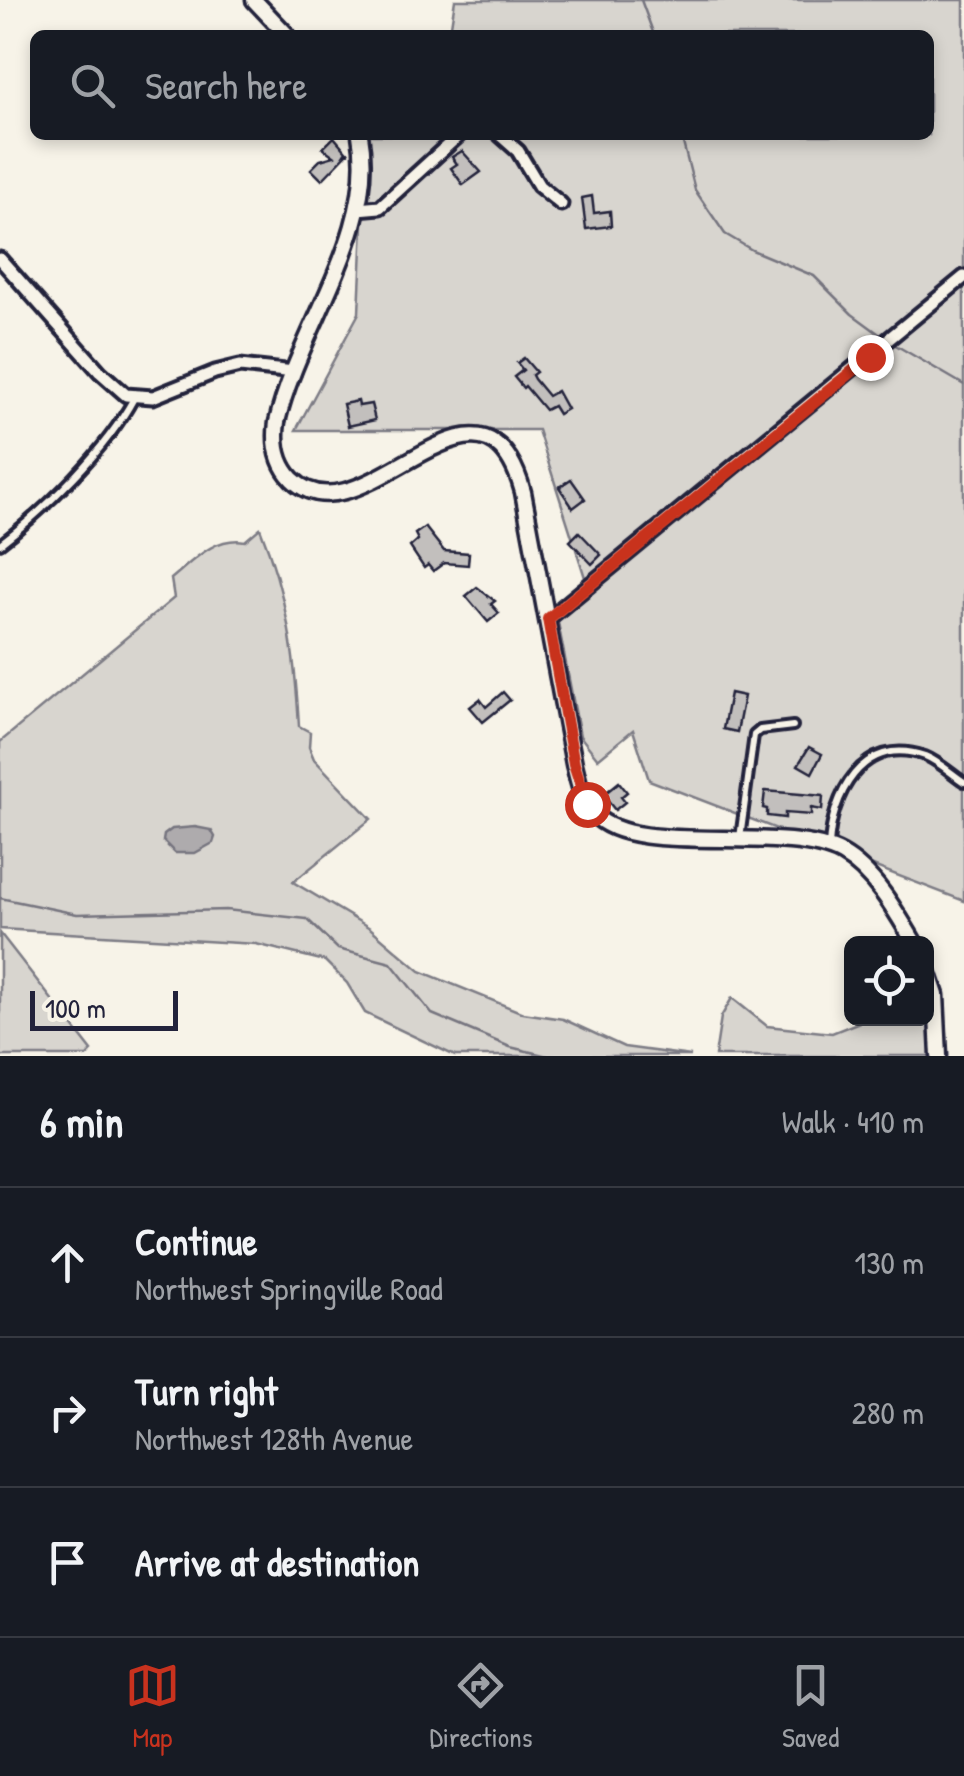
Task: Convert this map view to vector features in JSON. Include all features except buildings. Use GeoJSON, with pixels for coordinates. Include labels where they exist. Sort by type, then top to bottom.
{"type":"FeatureCollection","features":[{"type":"Feature","properties":{"kind":"street"},"geometry":{"type":"LineString","coordinates":[[254,0],[282,30]]}},
{"type":"Feature","properties":{"kind":"street"},"geometry":{"type":"LineString","coordinates":[[361,140],[364,169],[357,209],[277,422],[277,451],[290,477],[326,496],[354,490],[442,441],[483,439],[502,450],[520,480],[574,764],[594,815],[624,832],[797,842],[829,849],[856,864],[870,878],[910,936]]}},
{"type":"Feature","properties":{"kind":"street"},"geometry":{"type":"LineString","coordinates":[[357,209],[380,207],[454,140]]}},
{"type":"Feature","properties":{"kind":"street"},"geometry":{"type":"LineString","coordinates":[[506,140],[518,151],[539,186],[561,204]]}},
{"type":"Feature","properties":{"kind":"street"},"geometry":{"type":"LineString","coordinates":[[0,258],[100,372],[134,398],[162,395],[215,372],[240,366],[294,372]]}},
{"type":"Feature","properties":{"kind":"street"},"geometry":{"type":"LineString","coordinates":[[548,619],[964,277]]}},
{"type":"Feature","properties":{"kind":"street"},"geometry":{"type":"LineString","coordinates":[[934,989],[939,1056]]}},
{"type":"Feature","properties":{"kind":"lane"},"geometry":{"type":"LineString","coordinates":[[0,544],[34,518],[64,487],[134,398]]}},
{"type":"Feature","properties":{"kind":"lane"},"geometry":{"type":"LineString","coordinates":[[740,839],[754,735],[760,730],[793,726]]}},
{"type":"Feature","properties":{"kind":"lane"},"geometry":{"type":"LineString","coordinates":[[829,849],[830,824],[844,787],[858,768],[875,757],[898,752],[926,756],[964,782]]}},
{"type":"Feature","properties":{"kind":"shaded area"},"geometry":{"type":"Polygon","coordinates":[[[455,0],[964,0],[964,901],[649,780],[633,730],[598,759],[580,736],[557,617],[589,590],[538,430],[296,430],[359,313],[367,140],[934,140],[934,30],[450,30],[455,0]]]}},
{"type":"Feature","properties":{"kind":"shaded area"},"geometry":{"type":"Polygon","coordinates":[[[260,528],[288,626],[299,726],[310,732],[309,747],[314,759],[371,819],[293,882],[370,928],[420,971],[523,1013],[563,1019],[624,1047],[691,1056],[455,1056],[365,1013],[347,983],[325,961],[256,944],[0,929],[0,742],[174,598],[171,579],[196,558],[223,542],[245,541],[260,528]]]}},
{"type":"Feature","properties":{"kind":"shaded area"},"geometry":{"type":"Polygon","coordinates":[[[172,829],[211,830],[213,843],[195,853],[175,853],[163,841],[172,829]]]}},
{"type":"Feature","properties":{"kind":"shaded area"},"geometry":{"type":"Polygon","coordinates":[[[0,933],[92,1051],[87,1056],[0,1056],[0,933]]]}},
{"type":"Feature","properties":{"kind":"shaded area"},"geometry":{"type":"Polygon","coordinates":[[[732,998],[767,1026],[832,1033],[850,1026],[932,1026],[933,1056],[715,1056],[721,1017],[732,998]]]}},
{"type":"Feature","properties":{"kind":"waterway"},"geometry":{"type":"LineString","coordinates":[[641,0],[652,30]]}},
{"type":"Feature","properties":{"kind":"waterway"},"geometry":{"type":"LineString","coordinates":[[682,140],[695,190],[725,234],[814,276],[852,314],[882,336]]}},
{"type":"Feature","properties":{"kind":"waterway"},"geometry":{"type":"LineString","coordinates":[[892,343],[964,385]]}},
{"type":"Feature","properties":{"kind":"waterway"},"geometry":{"type":"LineString","coordinates":[[0,898],[77,914],[226,910],[307,919],[338,949],[391,963],[432,1014],[510,1047],[548,1056]]}},
{"type":"Feature","properties":{"kind":"route"},"geometry":{"type":"LineString","coordinates":[[587,804],[574,764],[548,619],[870,357]]}}]}
